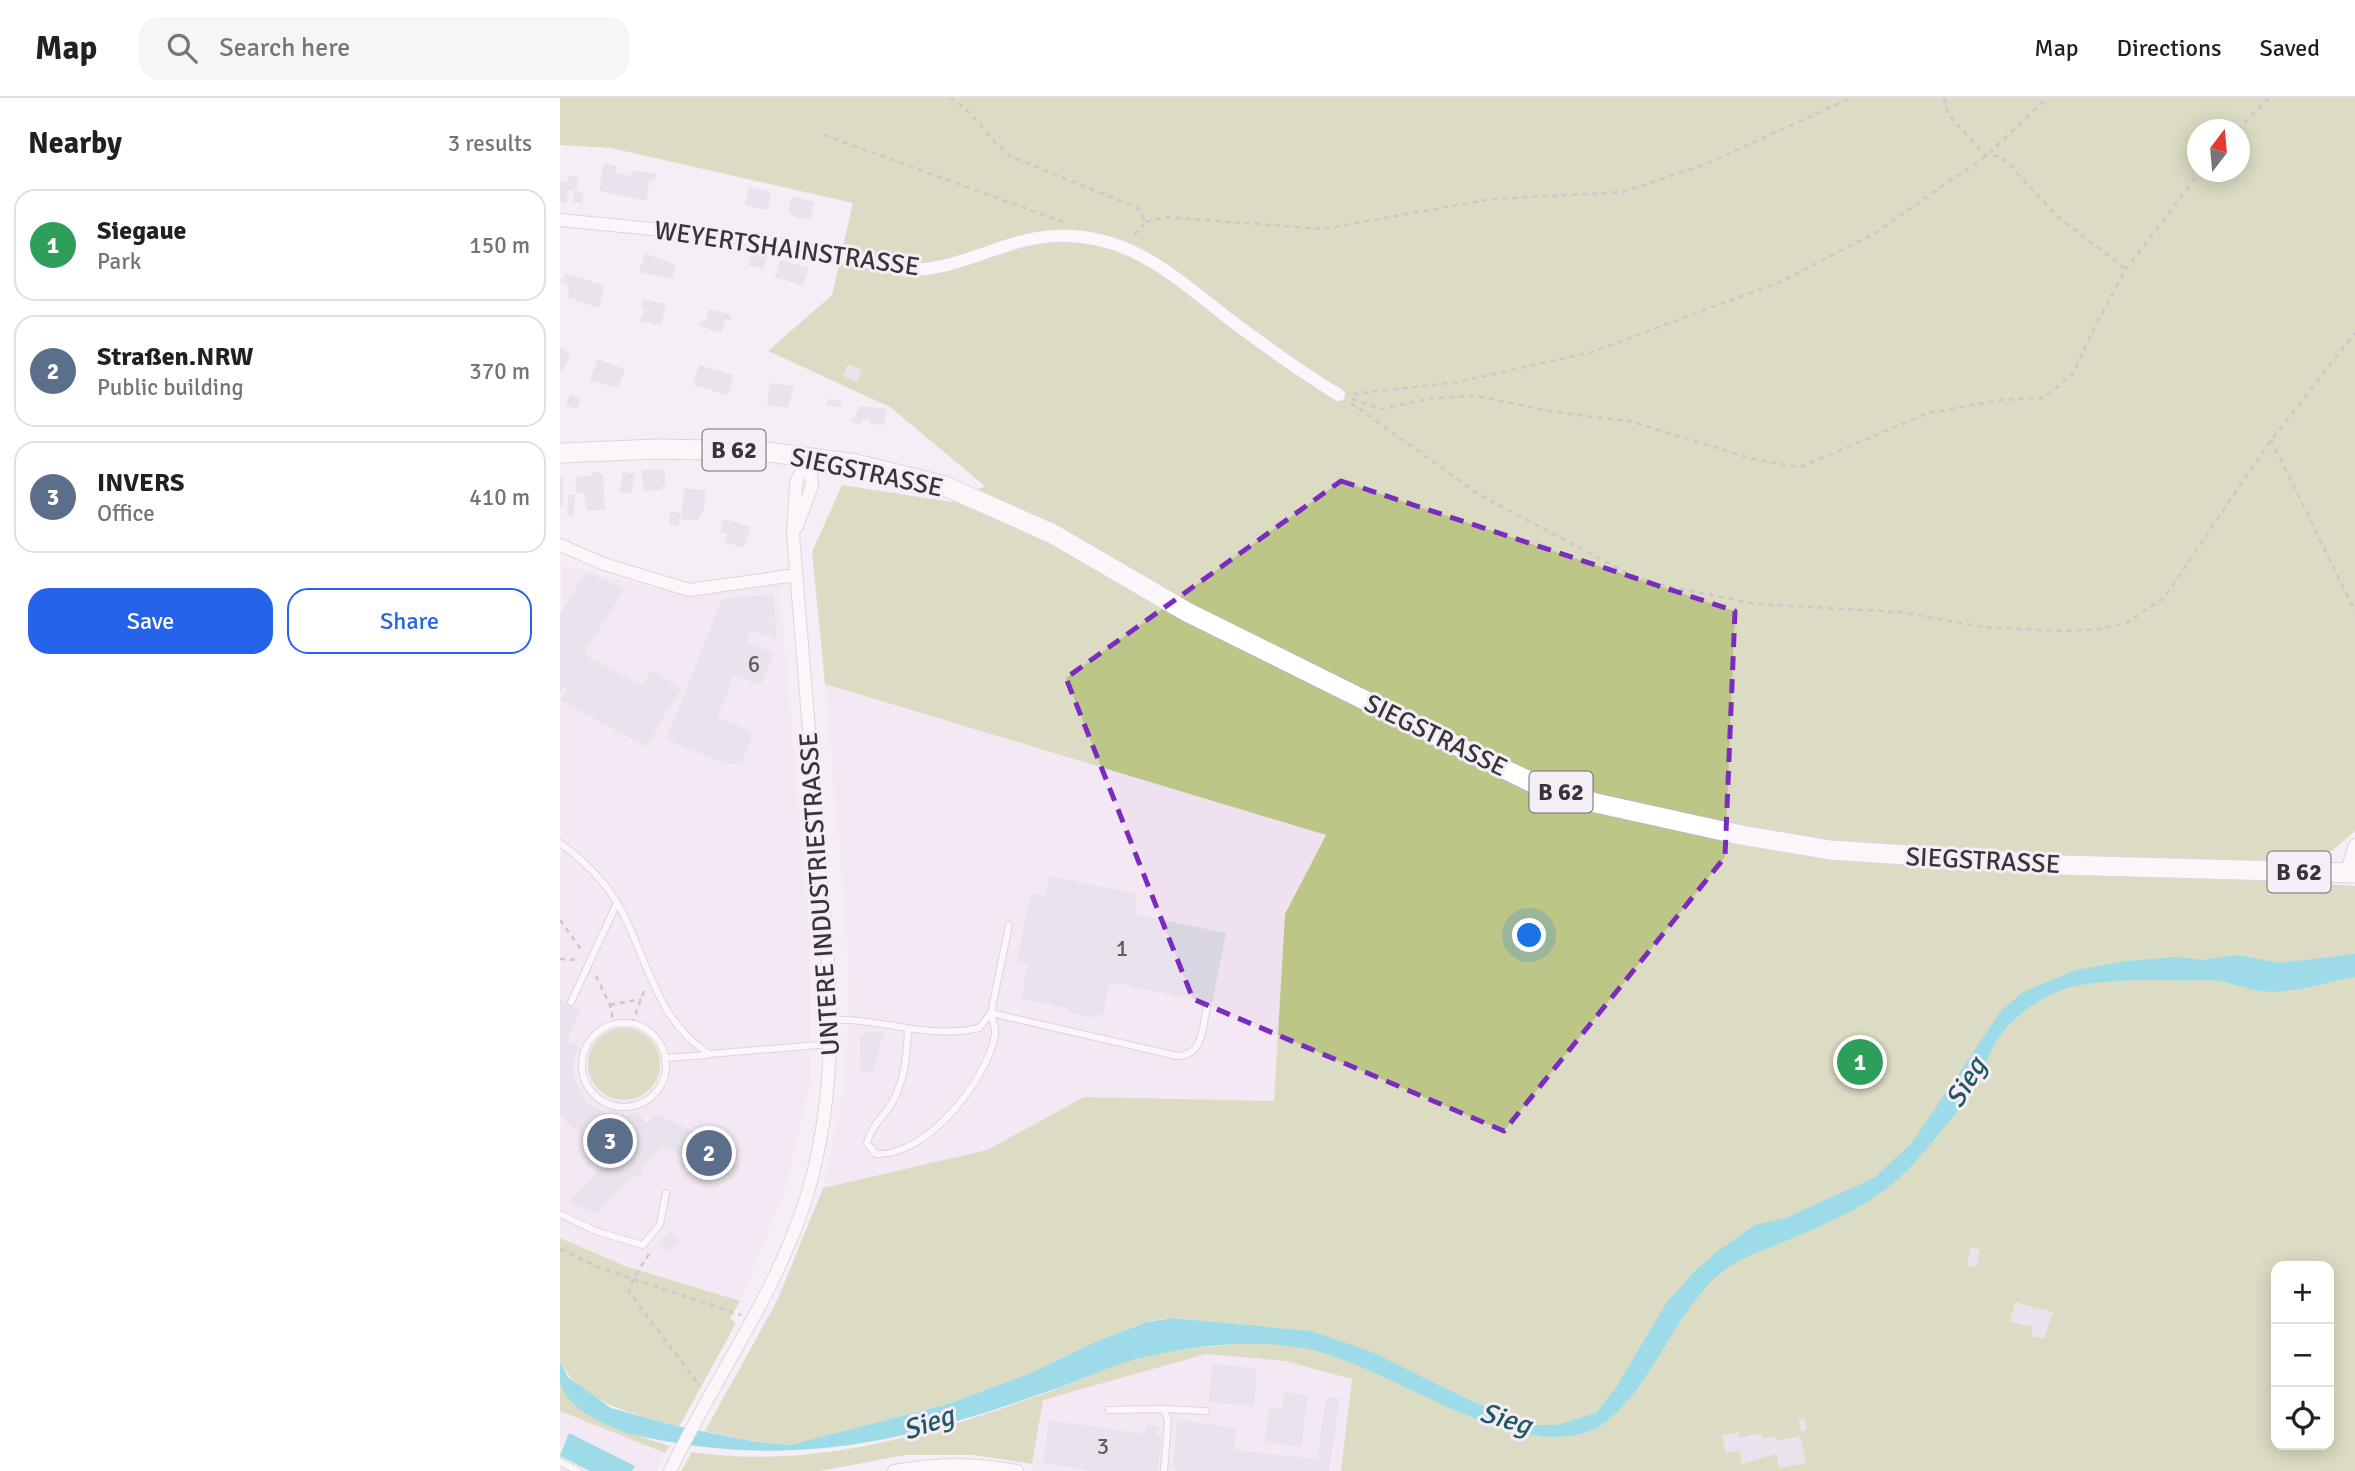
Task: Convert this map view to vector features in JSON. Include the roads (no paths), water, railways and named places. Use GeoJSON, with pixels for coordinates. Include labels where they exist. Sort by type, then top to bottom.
{"type":"FeatureCollection","features":[{"type":"Feature","properties":{"kind":"main road","name":"SIEGSTRASSE"},"geometry":{"type":"LineString","coordinates":[[560,453],[684,449],[760,451],[810,456],[908,475],[1009,513],[1267,653],[1533,783],[1595,803],[1830,850],[2060,865],[2351,873]]}},
{"type":"Feature","properties":{"kind":"street","name":"WEYERTSHAINSTRASSE"},"geometry":{"type":"LineString","coordinates":[[560,220],[755,239],[906,270],[942,268],[1038,238],[1087,237],[1127,247],[1177,276],[1264,345],[1339,395]]}},
{"type":"Feature","properties":{"kind":"street","name":"UNTERE INDUSTRIESTRASSE"},"geometry":{"type":"LineString","coordinates":[[673,1465],[753,1319],[789,1245],[808,1191],[826,1113],[832,1020],[793,534],[812,486],[810,456]]}},
{"type":"Feature","properties":{"kind":"street"},"geometry":{"type":"LineString","coordinates":[[560,545],[604,564],[689,590],[796,575]]}},
{"type":"Feature","properties":{"kind":"street"},"geometry":{"type":"LineString","coordinates":[[2351,873],[2355,845]]}},
{"type":"Feature","properties":{"kind":"street"},"geometry":{"type":"LineString","coordinates":[[894,1471],[932,1464],[964,1463],[1017,1471]]}},
{"type":"Feature","properties":{"kind":"lane"},"geometry":{"type":"LineString","coordinates":[[560,843],[592,869],[617,903],[672,1022],[709,1055]]}},
{"type":"Feature","properties":{"kind":"lane"},"geometry":{"type":"LineString","coordinates":[[570,1003],[617,903]]}},
{"type":"Feature","properties":{"kind":"lane"},"geometry":{"type":"LineString","coordinates":[[908,1029],[902,1077],[893,1101],[870,1131],[867,1143],[876,1154],[897,1152],[927,1135],[954,1111],[972,1087],[996,1033],[991,1013],[1009,925]]}},
{"type":"Feature","properties":{"kind":"lane"},"geometry":{"type":"LineString","coordinates":[[991,1013],[1177,1056],[1188,1056],[1197,1049],[1207,1007]]}},
{"type":"Feature","properties":{"kind":"lane"},"geometry":{"type":"LineString","coordinates":[[832,1020],[858,1019],[932,1034],[979,1028],[991,1013]]}},
{"type":"Feature","properties":{"kind":"lane"},"geometry":{"type":"LineString","coordinates":[[632,1024],[650,1032],[660,1044],[665,1058],[662,1081],[654,1094],[642,1102],[614,1106],[592,1093],[582,1069],[588,1043],[597,1032],[610,1025],[632,1024]]}},
{"type":"Feature","properties":{"kind":"lane"},"geometry":{"type":"LineString","coordinates":[[665,1058],[832,1044]]}},
{"type":"Feature","properties":{"kind":"lane"},"geometry":{"type":"LineString","coordinates":[[560,1214],[598,1232],[643,1245],[660,1224],[666,1193]]}},
{"type":"Feature","properties":{"kind":"lane"},"geometry":{"type":"LineString","coordinates":[[1164,1409],[1168,1421],[1164,1471]]}},
{"type":"Feature","properties":{"kind":"lane"},"geometry":{"type":"LineString","coordinates":[[1109,1410],[1206,1411]]}},
{"type":"Feature","properties":{"kind":"lane"},"geometry":{"type":"LineString","coordinates":[[560,1462],[578,1471]]}},
{"type":"Feature","properties":{"kind":"water","name":"Sieg"},"geometry":{"type":"Polygon","coordinates":[[[2355,954],[2355,977],[2296,990],[2261,991],[2212,980],[2093,983],[2064,989],[2028,1008],[1999,1037],[1966,1100],[1900,1177],[1854,1210],[1747,1257],[1720,1273],[1697,1298],[1632,1396],[1617,1412],[1600,1426],[1567,1436],[1531,1435],[1493,1425],[1337,1357],[1284,1345],[1206,1346],[1149,1356],[995,1410],[942,1425],[892,1438],[791,1450],[739,1450],[684,1444],[627,1433],[578,1408],[564,1392],[560,1382],[560,1362],[568,1377],[611,1408],[676,1426],[757,1442],[790,1445],[948,1404],[1031,1373],[1095,1342],[1147,1322],[1172,1318],[1311,1331],[1372,1352],[1471,1401],[1532,1425],[1557,1425],[1596,1413],[1617,1386],[1667,1302],[1696,1270],[1719,1250],[1755,1225],[1786,1218],[1874,1178],[1911,1144],[2001,1011],[2023,992],[2076,970],[2127,961],[2179,957],[2201,960],[2237,955],[2280,963],[2355,954]]]}},
{"type":"Feature","properties":{"kind":"water"},"geometry":{"type":"Polygon","coordinates":[[[569,1433],[635,1466],[632,1471],[590,1471],[560,1456],[569,1433]]]}},
{"type":"Feature","properties":{"kind":"place","name":"Siegaue"},"geometry":{"type":"Point","coordinates":[1860,1062]}},
{"type":"Feature","properties":{"kind":"place","name":"INVERS"},"geometry":{"type":"Point","coordinates":[610,1141]}},
{"type":"Feature","properties":{"kind":"place","name":"Straßen.NRW"},"geometry":{"type":"Point","coordinates":[709,1153]}}]}
